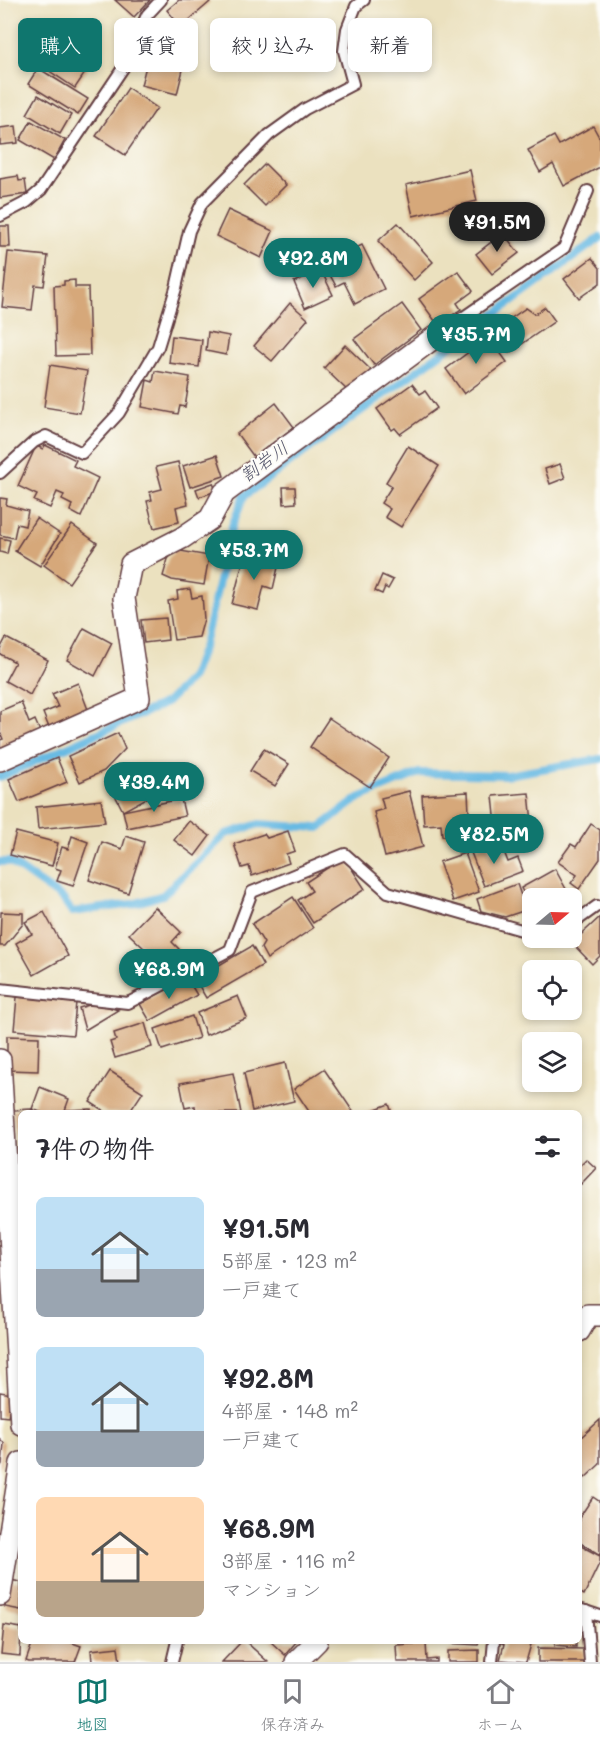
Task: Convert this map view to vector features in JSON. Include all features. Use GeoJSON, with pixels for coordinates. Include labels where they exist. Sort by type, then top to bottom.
{"type":"FeatureCollection","features":[{"type":"Feature","properties":{"kind":"street"},"geometry":{"type":"LineString","coordinates":[[0,760],[139,698],[124,598],[132,564],[182,538],[210,519],[224,493],[439,334]]}},
{"type":"Feature","properties":{"kind":"street"},"geometry":{"type":"LineString","coordinates":[[0,1060],[18,1372]]}},
{"type":"Feature","properties":{"kind":"street"},"geometry":{"type":"LineString","coordinates":[[582,1326],[588,1315],[600,1315]]}},
{"type":"Feature","properties":{"kind":"street"},"geometry":{"type":"LineString","coordinates":[[0,1595],[3,1561],[18,1478]]}},
{"type":"Feature","properties":{"kind":"street"},"geometry":{"type":"LineString","coordinates":[[296,1662],[314,1644]]}},
{"type":"Feature","properties":{"kind":"lane"},"geometry":{"type":"LineString","coordinates":[[0,216],[27,202],[41,190],[123,68],[147,15],[160,0]]}},
{"type":"Feature","properties":{"kind":"lane"},"geometry":{"type":"LineString","coordinates":[[0,472],[34,442],[46,436],[82,453],[119,413],[158,347],[176,288],[189,231],[202,203],[269,135],[305,109],[353,84],[344,51],[347,29],[356,6],[364,0]]}},
{"type":"Feature","properties":{"kind":"lane"},"geometry":{"type":"LineString","coordinates":[[439,334],[564,248],[588,191]]}},
{"type":"Feature","properties":{"kind":"lane"},"geometry":{"type":"LineString","coordinates":[[0,989],[128,1003],[230,950],[252,892],[345,854],[388,892],[522,930]]}},
{"type":"Feature","properties":{"kind":"lane"},"geometry":{"type":"LineString","coordinates":[[582,917],[597,906]]}},
{"type":"Feature","properties":{"kind":"lane"},"geometry":{"type":"LineString","coordinates":[[590,1662],[583,1610],[600,1616]]}},
{"type":"Feature","properties":{"kind":"lane"},"geometry":{"type":"LineString","coordinates":[[172,1662],[176,1644]]}},
{"type":"Feature","properties":{"kind":"lane"},"geometry":{"type":"LineString","coordinates":[[492,1662],[494,1644]]}},
{"type":"Feature","properties":{"kind":"building"},"geometry":{"type":"Polygon","coordinates":[[[115,0],[150,0],[134,17],[115,0]]]}},
{"type":"Feature","properties":{"kind":"building"},"geometry":{"type":"Polygon","coordinates":[[[179,0],[208,0],[210,2],[191,18],[174,18],[167,10],[179,0]]]}},
{"type":"Feature","properties":{"kind":"building"},"geometry":{"type":"Polygon","coordinates":[[[36,72],[44,72],[88,99],[78,115],[28,84],[36,72]]]}},
{"type":"Feature","properties":{"kind":"building"},"geometry":{"type":"Polygon","coordinates":[[[51,72],[86,72],[75,88],[51,72]]]}},
{"type":"Feature","properties":{"kind":"building"},"geometry":{"type":"Polygon","coordinates":[[[144,72],[182,72],[177,94],[141,85],[144,72]]]}},
{"type":"Feature","properties":{"kind":"building"},"geometry":{"type":"Polygon","coordinates":[[[128,88],[157,108],[125,155],[96,136],[128,88]]]}},
{"type":"Feature","properties":{"kind":"building"},"geometry":{"type":"Polygon","coordinates":[[[38,95],[71,115],[60,134],[27,114],[38,95]]]}},
{"type":"Feature","properties":{"kind":"building"},"geometry":{"type":"Polygon","coordinates":[[[31,121],[65,140],[54,160],[20,140],[31,121]]]}},
{"type":"Feature","properties":{"kind":"building"},"geometry":{"type":"Polygon","coordinates":[[[16,126],[18,143],[0,145],[0,128],[16,126]]]}},
{"type":"Feature","properties":{"kind":"building"},"geometry":{"type":"Polygon","coordinates":[[[593,126],[600,139],[600,167],[564,186],[553,164],[540,172],[528,150],[554,136],[559,145],[593,126]]]}},
{"type":"Feature","properties":{"kind":"building"},"geometry":{"type":"Polygon","coordinates":[[[265,164],[286,185],[265,206],[244,185],[265,164]]]}},
{"type":"Feature","properties":{"kind":"building"},"geometry":{"type":"Polygon","coordinates":[[[470,170],[477,201],[413,216],[406,185],[470,170]]]}},
{"type":"Feature","properties":{"kind":"building"},"geometry":{"type":"Polygon","coordinates":[[[18,176],[19,181],[25,180],[27,194],[0,198],[0,179],[18,176]]]}},
{"type":"Feature","properties":{"kind":"building"},"geometry":{"type":"Polygon","coordinates":[[[228,210],[273,231],[261,258],[216,236],[228,210]]]}},
{"type":"Feature","properties":{"kind":"building"},"geometry":{"type":"Polygon","coordinates":[[[398,223],[433,262],[414,280],[378,241],[398,223]]]}},
{"type":"Feature","properties":{"kind":"building"},"geometry":{"type":"Polygon","coordinates":[[[0,226],[9,226],[10,247],[0,247],[0,226]]]}},
{"type":"Feature","properties":{"kind":"building"},"geometry":{"type":"Polygon","coordinates":[[[503,233],[519,253],[492,274],[476,254],[503,233]]]}},
{"type":"Feature","properties":{"kind":"building"},"geometry":{"type":"Polygon","coordinates":[[[362,245],[384,289],[355,304],[344,282],[336,286],[324,264],[362,245]]]}},
{"type":"Feature","properties":{"kind":"building"},"geometry":{"type":"Polygon","coordinates":[[[8,252],[48,256],[44,286],[35,285],[32,310],[2,307],[8,252]]]}},
{"type":"Feature","properties":{"kind":"building"},"geometry":{"type":"Polygon","coordinates":[[[592,258],[600,268],[600,283],[579,298],[564,279],[592,258]]]}},
{"type":"Feature","properties":{"kind":"building"},"geometry":{"type":"Polygon","coordinates":[[[321,270],[333,295],[305,308],[294,282],[321,270]]]}},
{"type":"Feature","properties":{"kind":"building"},"geometry":{"type":"Polygon","coordinates":[[[458,271],[473,291],[457,303],[461,309],[438,325],[419,299],[458,271]]]}},
{"type":"Feature","properties":{"kind":"building"},"geometry":{"type":"Polygon","coordinates":[[[75,280],[75,287],[88,287],[90,355],[56,356],[54,286],[64,285],[64,281],[75,280]]]}},
{"type":"Feature","properties":{"kind":"building"},"geometry":{"type":"Polygon","coordinates":[[[290,303],[308,319],[272,361],[254,346],[290,303]]]}},
{"type":"Feature","properties":{"kind":"building"},"geometry":{"type":"Polygon","coordinates":[[[402,304],[421,330],[374,365],[354,339],[402,304]]]}},
{"type":"Feature","properties":{"kind":"building"},"geometry":{"type":"Polygon","coordinates":[[[545,307],[555,321],[509,353],[494,330],[526,308],[535,314],[545,307]]]}},
{"type":"Feature","properties":{"kind":"building"},"geometry":{"type":"Polygon","coordinates":[[[208,332],[229,336],[226,355],[206,351],[208,332]]]}},
{"type":"Feature","properties":{"kind":"building"},"geometry":{"type":"Polygon","coordinates":[[[172,336],[202,340],[199,367],[169,363],[172,336]]]}},
{"type":"Feature","properties":{"kind":"building"},"geometry":{"type":"Polygon","coordinates":[[[489,337],[507,362],[464,394],[446,369],[489,337]]]}},
{"type":"Feature","properties":{"kind":"building"},"geometry":{"type":"Polygon","coordinates":[[[345,345],[371,370],[349,392],[324,368],[345,345]]]}},
{"type":"Feature","properties":{"kind":"building"},"geometry":{"type":"Polygon","coordinates":[[[50,365],[87,371],[80,413],[44,407],[50,365]]]}},
{"type":"Feature","properties":{"kind":"building"},"geometry":{"type":"Polygon","coordinates":[[[155,371],[190,377],[185,407],[180,406],[178,414],[142,407],[147,380],[153,382],[155,371]]]}},
{"type":"Feature","properties":{"kind":"building"},"geometry":{"type":"Polygon","coordinates":[[[412,384],[420,394],[425,391],[437,408],[400,434],[395,428],[392,430],[377,409],[412,384]]]}},
{"type":"Feature","properties":{"kind":"building"},"geometry":{"type":"Polygon","coordinates":[[[276,403],[294,427],[254,457],[237,434],[276,403]]]}},
{"type":"Feature","properties":{"kind":"building"},"geometry":{"type":"Polygon","coordinates":[[[45,445],[76,460],[73,466],[98,478],[81,517],[70,511],[72,505],[62,500],[64,495],[57,492],[50,508],[34,501],[37,495],[18,486],[36,446],[43,449],[45,445]]]}},
{"type":"Feature","properties":{"kind":"building"},"geometry":{"type":"Polygon","coordinates":[[[408,446],[439,466],[401,527],[385,517],[390,509],[381,503],[392,486],[386,482],[408,446]]]}},
{"type":"Feature","properties":{"kind":"building"},"geometry":{"type":"Polygon","coordinates":[[[217,455],[224,476],[190,487],[183,466],[217,455]]]}},
{"type":"Feature","properties":{"kind":"building"},"geometry":{"type":"Polygon","coordinates":[[[178,462],[188,504],[176,507],[179,522],[154,528],[147,501],[152,500],[150,492],[162,489],[156,467],[178,462]]]}},
{"type":"Feature","properties":{"kind":"building"},"geometry":{"type":"Polygon","coordinates":[[[560,464],[565,478],[550,484],[545,469],[560,464]]]}},
{"type":"Feature","properties":{"kind":"building"},"geometry":{"type":"Polygon","coordinates":[[[213,483],[216,491],[199,497],[196,489],[213,483]]]}},
{"type":"Feature","properties":{"kind":"building"},"geometry":{"type":"Polygon","coordinates":[[[283,487],[295,487],[296,503],[284,504],[283,487]]]}},
{"type":"Feature","properties":{"kind":"building"},"geometry":{"type":"Polygon","coordinates":[[[0,498],[7,499],[6,505],[28,511],[25,526],[17,524],[14,538],[0,535],[0,498]]]}},
{"type":"Feature","properties":{"kind":"building"},"geometry":{"type":"Polygon","coordinates":[[[36,518],[60,534],[40,566],[15,551],[36,518]]]}},
{"type":"Feature","properties":{"kind":"building"},"geometry":{"type":"Polygon","coordinates":[[[72,525],[97,543],[69,583],[44,565],[72,525]]]}},
{"type":"Feature","properties":{"kind":"building"},"geometry":{"type":"Polygon","coordinates":[[[0,538],[10,540],[7,554],[0,552],[0,538]]]}},
{"type":"Feature","properties":{"kind":"building"},"geometry":{"type":"Polygon","coordinates":[[[175,550],[209,556],[204,585],[172,580],[163,576],[168,559],[175,550]]]}},
{"type":"Feature","properties":{"kind":"building"},"geometry":{"type":"Polygon","coordinates":[[[245,554],[279,563],[273,589],[264,586],[258,610],[232,604],[245,554]]]}},
{"type":"Feature","properties":{"kind":"building"},"geometry":{"type":"Polygon","coordinates":[[[382,575],[393,580],[388,589],[385,587],[382,594],[375,591],[382,575]]]}},
{"type":"Feature","properties":{"kind":"building"},"geometry":{"type":"Polygon","coordinates":[[[190,589],[192,598],[202,596],[204,619],[199,637],[174,640],[168,601],[178,599],[177,591],[190,589]]]}},
{"type":"Feature","properties":{"kind":"building"},"geometry":{"type":"Polygon","coordinates":[[[166,618],[168,640],[144,643],[141,620],[166,618]]]}},
{"type":"Feature","properties":{"kind":"building"},"geometry":{"type":"Polygon","coordinates":[[[84,628],[112,643],[95,676],[67,660],[84,628]]]}},
{"type":"Feature","properties":{"kind":"building"},"geometry":{"type":"Polygon","coordinates":[[[6,638],[48,660],[30,695],[5,681],[15,662],[0,654],[6,638]]]}},
{"type":"Feature","properties":{"kind":"building"},"geometry":{"type":"Polygon","coordinates":[[[78,683],[90,715],[50,730],[43,713],[58,707],[52,694],[78,683]]]}},
{"type":"Feature","properties":{"kind":"building"},"geometry":{"type":"Polygon","coordinates":[[[21,702],[29,723],[35,720],[42,736],[0,753],[0,740],[3,739],[0,732],[0,711],[21,702]]]}},
{"type":"Feature","properties":{"kind":"building"},"geometry":{"type":"Polygon","coordinates":[[[329,718],[389,758],[370,787],[310,747],[329,718]]]}},
{"type":"Feature","properties":{"kind":"building"},"geometry":{"type":"Polygon","coordinates":[[[118,733],[125,749],[104,771],[80,782],[68,756],[118,733]]]}},
{"type":"Feature","properties":{"kind":"building"},"geometry":{"type":"Polygon","coordinates":[[[264,749],[289,764],[275,786],[250,771],[264,749]]]}},
{"type":"Feature","properties":{"kind":"building"},"geometry":{"type":"Polygon","coordinates":[[[57,758],[67,782],[19,802],[9,779],[57,758]]]}},
{"type":"Feature","properties":{"kind":"building"},"geometry":{"type":"Polygon","coordinates":[[[143,767],[156,793],[123,811],[110,785],[143,767]]]}},
{"type":"Feature","properties":{"kind":"building"},"geometry":{"type":"Polygon","coordinates":[[[409,791],[423,847],[385,857],[374,812],[384,809],[381,798],[409,791]]]}},
{"type":"Feature","properties":{"kind":"building"},"geometry":{"type":"Polygon","coordinates":[[[468,792],[470,834],[442,836],[441,824],[424,825],[422,795],[468,792]]]}},
{"type":"Feature","properties":{"kind":"building"},"geometry":{"type":"Polygon","coordinates":[[[529,793],[533,832],[497,835],[493,796],[529,793]]]}},
{"type":"Feature","properties":{"kind":"building"},"geometry":{"type":"Polygon","coordinates":[[[181,799],[185,816],[127,828],[123,811],[181,799]]]}},
{"type":"Feature","properties":{"kind":"building"},"geometry":{"type":"Polygon","coordinates":[[[101,800],[105,822],[38,829],[36,807],[101,800]]]}},
{"type":"Feature","properties":{"kind":"building"},"geometry":{"type":"Polygon","coordinates":[[[189,821],[210,836],[195,856],[174,840],[189,821]]]}},
{"type":"Feature","properties":{"kind":"building"},"geometry":{"type":"Polygon","coordinates":[[[591,824],[600,830],[600,859],[580,888],[571,883],[577,875],[558,862],[571,844],[576,847],[591,824]]]}},
{"type":"Feature","properties":{"kind":"building"},"geometry":{"type":"Polygon","coordinates":[[[288,831],[295,851],[286,854],[289,863],[252,876],[249,866],[242,868],[234,844],[264,834],[267,838],[288,831]]]}},
{"type":"Feature","properties":{"kind":"building"},"geometry":{"type":"Polygon","coordinates":[[[16,832],[58,843],[52,866],[10,855],[16,832]]]}},
{"type":"Feature","properties":{"kind":"building"},"geometry":{"type":"Polygon","coordinates":[[[72,836],[88,842],[73,886],[57,881],[61,870],[55,868],[62,847],[68,849],[72,836]]]}},
{"type":"Feature","properties":{"kind":"building"},"geometry":{"type":"Polygon","coordinates":[[[126,836],[144,842],[128,893],[89,880],[102,842],[122,849],[126,836]]]}},
{"type":"Feature","properties":{"kind":"building"},"geometry":{"type":"Polygon","coordinates":[[[487,844],[491,853],[503,849],[508,862],[518,858],[523,871],[484,886],[470,850],[487,844]]]}},
{"type":"Feature","properties":{"kind":"building"},"geometry":{"type":"Polygon","coordinates":[[[465,853],[479,892],[453,901],[439,862],[465,853]]]}},
{"type":"Feature","properties":{"kind":"building"},"geometry":{"type":"Polygon","coordinates":[[[344,857],[365,889],[313,923],[298,900],[312,891],[306,882],[344,857]]]}},
{"type":"Feature","properties":{"kind":"building"},"geometry":{"type":"Polygon","coordinates":[[[555,869],[565,888],[522,888],[522,890],[521,888],[555,869]]]}},
{"type":"Feature","properties":{"kind":"building"},"geometry":{"type":"Polygon","coordinates":[[[517,884],[522,898],[522,911],[505,917],[481,911],[477,899],[517,884]]]}},
{"type":"Feature","properties":{"kind":"building"},"geometry":{"type":"Polygon","coordinates":[[[293,897],[313,928],[267,959],[261,948],[264,943],[252,924],[293,897]]]}},
{"type":"Feature","properties":{"kind":"building"},"geometry":{"type":"Polygon","coordinates":[[[155,907],[181,932],[172,942],[179,949],[163,966],[129,934],[155,907]]]}},
{"type":"Feature","properties":{"kind":"building"},"geometry":{"type":"Polygon","coordinates":[[[1,912],[23,913],[23,924],[5,946],[0,946],[1,912]]]}},
{"type":"Feature","properties":{"kind":"building"},"geometry":{"type":"Polygon","coordinates":[[[44,912],[68,956],[34,975],[16,943],[32,934],[25,922],[44,912]]]}},
{"type":"Feature","properties":{"kind":"building"},"geometry":{"type":"Polygon","coordinates":[[[600,917],[600,956],[592,964],[577,948],[582,948],[582,934],[600,917]]]}},
{"type":"Feature","properties":{"kind":"building"},"geometry":{"type":"Polygon","coordinates":[[[252,946],[263,965],[206,998],[195,979],[252,946]]]}},
{"type":"Feature","properties":{"kind":"building"},"geometry":{"type":"Polygon","coordinates":[[[187,978],[197,995],[150,1021],[140,1004],[187,978]]]}},
{"type":"Feature","properties":{"kind":"building"},"geometry":{"type":"Polygon","coordinates":[[[238,996],[247,1018],[206,1035],[197,1013],[238,996]]]}},
{"type":"Feature","properties":{"kind":"building"},"geometry":{"type":"Polygon","coordinates":[[[17,997],[76,1002],[73,1035],[14,1030],[17,997]]]}},
{"type":"Feature","properties":{"kind":"building"},"geometry":{"type":"Polygon","coordinates":[[[96,1003],[118,1010],[85,1030],[79,1008],[96,1003]]]}},
{"type":"Feature","properties":{"kind":"building"},"geometry":{"type":"Polygon","coordinates":[[[192,1016],[199,1038],[162,1050],[155,1029],[192,1016]]]}},
{"type":"Feature","properties":{"kind":"building"},"geometry":{"type":"Polygon","coordinates":[[[145,1023],[152,1047],[115,1058],[110,1042],[116,1040],[114,1033],[145,1023]]]}},
{"type":"Feature","properties":{"kind":"building"},"geometry":{"type":"Polygon","coordinates":[[[7,1036],[39,1037],[38,1071],[7,1070],[7,1036]]]}},
{"type":"Feature","properties":{"kind":"building"},"geometry":{"type":"Polygon","coordinates":[[[285,1063],[294,1101],[252,1110],[244,1073],[285,1063]]]}},
{"type":"Feature","properties":{"kind":"building"},"geometry":{"type":"Polygon","coordinates":[[[324,1069],[352,1110],[308,1110],[294,1089],[324,1069]]]}},
{"type":"Feature","properties":{"kind":"building"},"geometry":{"type":"Polygon","coordinates":[[[110,1071],[143,1092],[131,1110],[102,1110],[90,1102],[110,1071]]]}},
{"type":"Feature","properties":{"kind":"building"},"geometry":{"type":"Polygon","coordinates":[[[233,1073],[240,1110],[196,1110],[195,1106],[185,1108],[180,1083],[233,1073]]]}},
{"type":"Feature","properties":{"kind":"building"},"geometry":{"type":"Polygon","coordinates":[[[40,1087],[69,1099],[65,1110],[32,1109],[40,1087]]]}},
{"type":"Feature","properties":{"kind":"building"},"geometry":{"type":"Polygon","coordinates":[[[389,1104],[391,1110],[373,1110],[389,1104]]]}},
{"type":"Feature","properties":{"kind":"building"},"geometry":{"type":"Polygon","coordinates":[[[32,1109],[18,1110],[18,1166],[17,1166],[13,1110],[32,1109]]]}},
{"type":"Feature","properties":{"kind":"building"},"geometry":{"type":"Polygon","coordinates":[[[586,1159],[596,1168],[582,1183],[582,1163],[586,1159]]]}},
{"type":"Feature","properties":{"kind":"building"},"geometry":{"type":"Polygon","coordinates":[[[17,1184],[18,1184],[18,1241],[17,1184]]]}},
{"type":"Feature","properties":{"kind":"building"},"geometry":{"type":"Polygon","coordinates":[[[0,1392],[12,1394],[8,1417],[0,1416],[0,1392]]]}},
{"type":"Feature","properties":{"kind":"building"},"geometry":{"type":"Polygon","coordinates":[[[600,1420],[600,1464],[585,1478],[582,1474],[582,1436],[600,1420]]]}},
{"type":"Feature","properties":{"kind":"building"},"geometry":{"type":"Polygon","coordinates":[[[0,1439],[4,1443],[0,1467],[0,1439]]]}},
{"type":"Feature","properties":{"kind":"building"},"geometry":{"type":"Polygon","coordinates":[[[593,1497],[600,1502],[600,1555],[582,1544],[582,1514],[593,1497]]]}},
{"type":"Feature","properties":{"kind":"building"},"geometry":{"type":"Polygon","coordinates":[[[582,1547],[600,1556],[600,1562],[584,1595],[582,1594],[582,1547]]]}},
{"type":"Feature","properties":{"kind":"building"},"geometry":{"type":"Polygon","coordinates":[[[9,1580],[18,1582],[18,1609],[5,1607],[9,1580]]]}},
{"type":"Feature","properties":{"kind":"building"},"geometry":{"type":"Polygon","coordinates":[[[4,1625],[18,1627],[20,1656],[1,1654],[4,1625]]]}},
{"type":"Feature","properties":{"kind":"building"},"geometry":{"type":"Polygon","coordinates":[[[32,1644],[81,1646],[75,1662],[26,1661],[32,1644]]]}},
{"type":"Feature","properties":{"kind":"building"},"geometry":{"type":"Polygon","coordinates":[[[239,1644],[248,1644],[268,1662],[222,1662],[239,1644]]]}},
{"type":"Feature","properties":{"kind":"building"},"geometry":{"type":"Polygon","coordinates":[[[273,1644],[294,1644],[285,1655],[273,1644]]]}},
{"type":"Feature","properties":{"kind":"building"},"geometry":{"type":"Polygon","coordinates":[[[426,1644],[427,1660],[437,1659],[437,1662],[397,1662],[396,1645],[426,1644]]]}},
{"type":"Feature","properties":{"kind":"building"},"geometry":{"type":"Polygon","coordinates":[[[504,1644],[531,1644],[526,1662],[500,1660],[504,1644]]]}},
{"type":"Feature","properties":{"kind":"building"},"geometry":{"type":"Polygon","coordinates":[[[576,1644],[576,1647],[555,1645],[576,1644]]]}},
{"type":"Feature","properties":{"kind":"building"},"geometry":{"type":"Polygon","coordinates":[[[118,1647],[120,1662],[92,1662],[91,1650],[118,1647]]]}},
{"type":"Feature","properties":{"kind":"building"},"geometry":{"type":"Polygon","coordinates":[[[538,1648],[584,1649],[584,1662],[538,1662],[538,1648]]]}},
{"type":"Feature","properties":{"kind":"building"},"geometry":{"type":"Polygon","coordinates":[[[479,1650],[479,1662],[448,1662],[448,1651],[479,1650]]]}},
{"type":"Feature","properties":{"kind":"waterway","name":"割岩川"},"geometry":{"type":"LineString","coordinates":[[0,777],[166,703],[192,677],[204,645],[232,526],[244,496],[600,238]]}},
{"type":"Feature","properties":{"kind":"waterway","name":"割岩川"},"geometry":{"type":"LineString","coordinates":[[0,862],[10,862],[63,899],[72,912],[133,904],[163,895],[226,834],[259,824],[319,828],[359,798],[419,773],[507,775],[600,759]]}}]}
